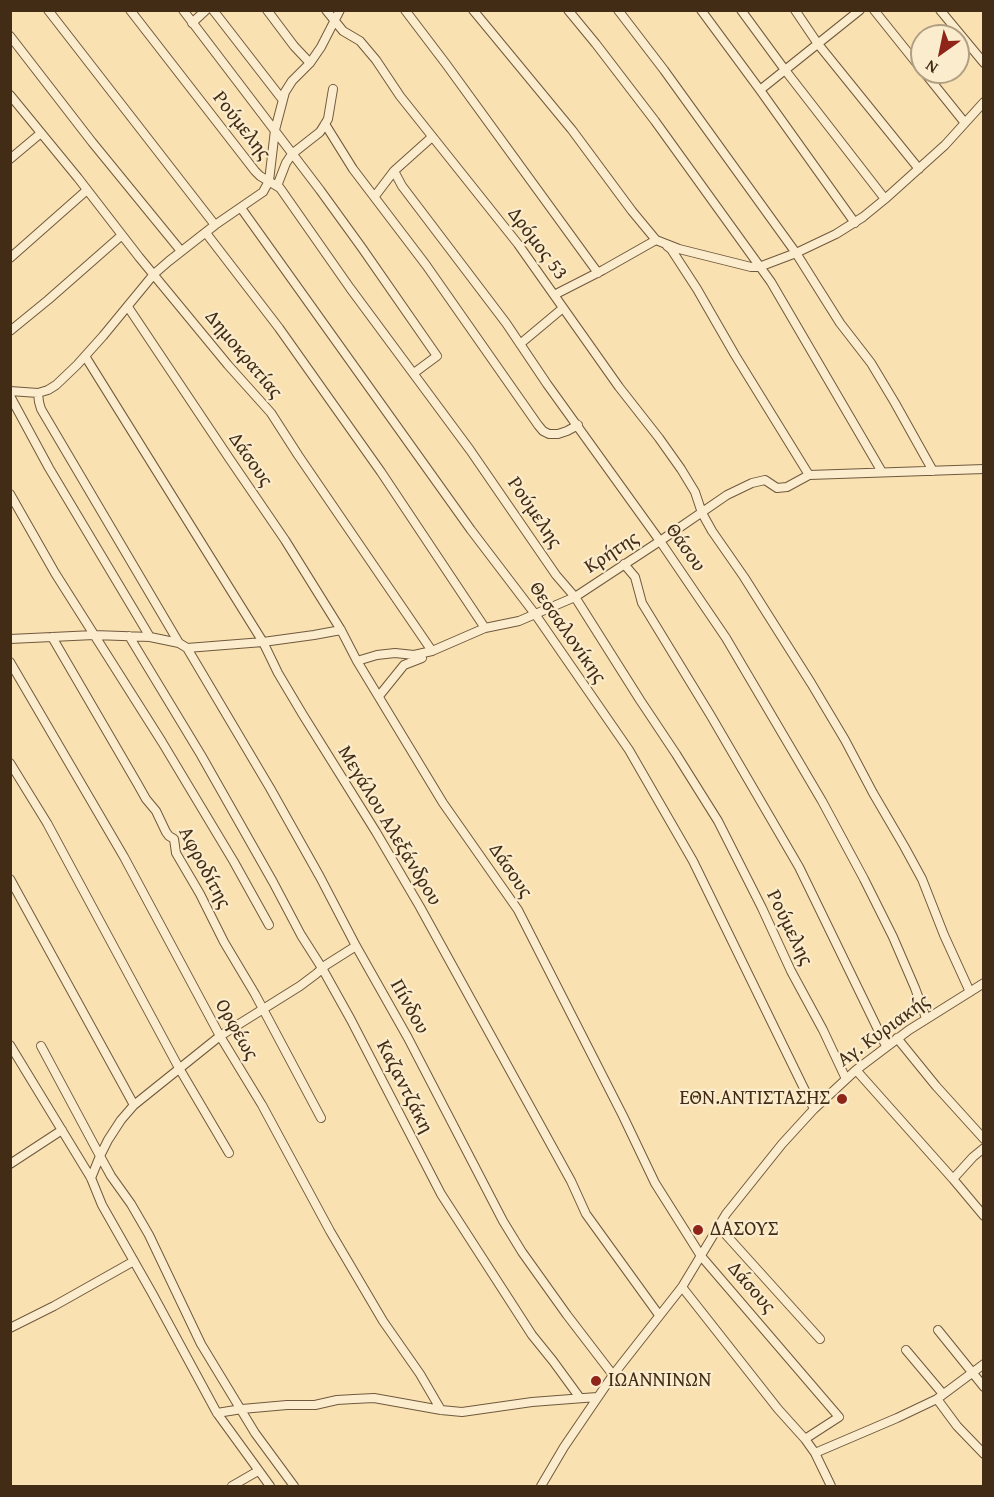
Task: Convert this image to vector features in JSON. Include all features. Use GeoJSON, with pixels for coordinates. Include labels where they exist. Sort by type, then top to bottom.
{"type":"FeatureCollection","features":[{"type":"Feature","properties":{"kind":"street"},"geometry":{"type":"LineString","coordinates":[[48,10],[215,225]]}},
{"type":"Feature","properties":{"kind":"street","name":"Ρούμελης"},"geometry":{"type":"LineString","coordinates":[[130,10],[255,171],[280,188],[350,288],[470,450],[556,575],[575,597],[718,820],[846,1078]]}},
{"type":"Feature","properties":{"kind":"street"},"geometry":{"type":"LineString","coordinates":[[183,10],[362,248],[437,356],[414,373]]}},
{"type":"Feature","properties":{"kind":"street"},"geometry":{"type":"LineString","coordinates":[[192,22],[206,10]]}},
{"type":"Feature","properties":{"kind":"street"},"geometry":{"type":"LineString","coordinates":[[213,10],[282,99]]}},
{"type":"Feature","properties":{"kind":"street"},"geometry":{"type":"LineString","coordinates":[[267,10],[310,63]]}},
{"type":"Feature","properties":{"kind":"street","name":"Δρόμος 53"},"geometry":{"type":"LineString","coordinates":[[326,10],[343,31],[360,41],[376,60],[400,96],[518,244],[619,387],[681,469],[695,492],[702,513],[712,531],[811,683],[904,846],[922,879],[970,992]]}},
{"type":"Feature","properties":{"kind":"street"},"geometry":{"type":"LineString","coordinates":[[273,184],[275,130],[282,99],[288,86],[310,63],[321,47],[340,10]]}},
{"type":"Feature","properties":{"kind":"street"},"geometry":{"type":"LineString","coordinates":[[405,10],[598,273]]}},
{"type":"Feature","properties":{"kind":"street"},"geometry":{"type":"LineString","coordinates":[[473,10],[572,130],[632,211],[659,241],[671,249],[809,475]]}},
{"type":"Feature","properties":{"kind":"street"},"geometry":{"type":"LineString","coordinates":[[568,10],[655,121],[771,282],[882,472]]}},
{"type":"Feature","properties":{"kind":"street"},"geometry":{"type":"LineString","coordinates":[[618,10],[664,70],[796,254],[840,323],[871,363],[933,471]]}},
{"type":"Feature","properties":{"kind":"street"},"geometry":{"type":"LineString","coordinates":[[701,10],[855,223]]}},
{"type":"Feature","properties":{"kind":"street"},"geometry":{"type":"LineString","coordinates":[[741,10],[885,199]]}},
{"type":"Feature","properties":{"kind":"street"},"geometry":{"type":"LineString","coordinates":[[795,10],[818,44],[919,169]]}},
{"type":"Feature","properties":{"kind":"street"},"geometry":{"type":"LineString","coordinates":[[760,90],[860,10]]}},
{"type":"Feature","properties":{"kind":"street"},"geometry":{"type":"LineString","coordinates":[[874,10],[910,55]]}},
{"type":"Feature","properties":{"kind":"street"},"geometry":{"type":"LineString","coordinates":[[940,10],[984,63]]}},
{"type":"Feature","properties":{"kind":"street"},"geometry":{"type":"LineString","coordinates":[[10,36],[92,142],[181,251]]}},
{"type":"Feature","properties":{"kind":"street"},"geometry":{"type":"LineString","coordinates":[[934,84],[965,123]]}},
{"type":"Feature","properties":{"kind":"street"},"geometry":{"type":"LineString","coordinates":[[150,637],[49,468],[10,394],[38,393],[56,385],[85,356],[154,274],[215,225],[273,184],[292,154],[320,132],[328,119],[333,89]]}},
{"type":"Feature","properties":{"kind":"street","name":"Δημοκρατίας"},"geometry":{"type":"LineString","coordinates":[[10,95],[154,274],[271,413],[432,651]]}},
{"type":"Feature","properties":{"kind":"street"},"geometry":{"type":"LineString","coordinates":[[554,295],[659,241],[689,252],[751,267],[759,267],[796,254],[855,223],[885,199],[945,145],[984,102]]}},
{"type":"Feature","properties":{"kind":"street"},"geometry":{"type":"LineString","coordinates":[[325,124],[353,169],[426,266],[543,431],[558,434],[578,425]]}},
{"type":"Feature","properties":{"kind":"street"},"geometry":{"type":"LineString","coordinates":[[10,159],[40,134]]}},
{"type":"Feature","properties":{"kind":"street"},"geometry":{"type":"LineString","coordinates":[[375,196],[394,171],[432,137]]}},
{"type":"Feature","properties":{"kind":"street","name":"Θάσου"},"geometry":{"type":"LineString","coordinates":[[394,171],[427,220],[506,323],[726,638],[822,801],[893,937],[926,1018]]}},
{"type":"Feature","properties":{"kind":"street"},"geometry":{"type":"LineString","coordinates":[[10,258],[87,190]]}},
{"type":"Feature","properties":{"kind":"street","name":"Θεσσαλονίκης"},"geometry":{"type":"LineString","coordinates":[[241,208],[471,530],[535,614],[629,750],[693,861],[814,1109]]}},
{"type":"Feature","properties":{"kind":"street"},"geometry":{"type":"LineString","coordinates":[[206,233],[279,328],[485,628]]}},
{"type":"Feature","properties":{"kind":"street"},"geometry":{"type":"LineString","coordinates":[[10,331],[122,235]]}},
{"type":"Feature","properties":{"kind":"street","name":"Δάσους"},"geometry":{"type":"LineString","coordinates":[[128,307],[285,540],[443,803],[518,910],[655,1183],[701,1256],[839,1417],[805,1439]]}},
{"type":"Feature","properties":{"kind":"street"},"geometry":{"type":"LineString","coordinates":[[520,344],[563,308]]}},
{"type":"Feature","properties":{"kind":"street","name":"Μεγάλου Αλεξάνδρου"},"geometry":{"type":"LineString","coordinates":[[85,356],[263,642],[278,673],[420,907],[571,1181],[586,1214],[659,1315]]}},
{"type":"Feature","properties":{"kind":"street"},"geometry":{"type":"LineString","coordinates":[[38,393],[41,409],[179,643]]}},
{"type":"Feature","properties":{"kind":"street","name":"Κρήτης"},"geometry":{"type":"LineString","coordinates":[[357,661],[377,655],[395,653],[414,655],[432,651],[485,628],[519,621],[575,597],[727,495],[752,483],[765,480],[777,488],[787,488],[809,475],[984,469]]}},
{"type":"Feature","properties":{"kind":"street"},"geometry":{"type":"LineString","coordinates":[[10,494],[55,573],[162,742],[269,925]]}},
{"type":"Feature","properties":{"kind":"street"},"geometry":{"type":"LineString","coordinates":[[624,564],[635,577],[642,603],[799,867],[886,1046]]}},
{"type":"Feature","properties":{"kind":"street"},"geometry":{"type":"LineString","coordinates":[[10,639],[94,635],[150,637],[179,643],[188,648],[263,642],[340,630]]}},
{"type":"Feature","properties":{"kind":"street","name":"Καζαντζάκη"},"geometry":{"type":"LineString","coordinates":[[129,636],[201,755],[301,935],[322,968],[441,1194],[532,1335],[580,1398]]}},
{"type":"Feature","properties":{"kind":"street","name":"Αφροδίτης"},"geometry":{"type":"LineString","coordinates":[[52,637],[166,832],[174,838],[176,854],[321,1118]]}},
{"type":"Feature","properties":{"kind":"street","name":"Πίνδου"},"geometry":{"type":"LineString","coordinates":[[188,648],[320,877],[408,1038],[502,1221],[567,1315],[613,1375]]}},
{"type":"Feature","properties":{"kind":"street"},"geometry":{"type":"LineString","coordinates":[[379,696],[404,665],[432,651]]}},
{"type":"Feature","properties":{"kind":"street","name":"Ορφέως"},"geometry":{"type":"LineString","coordinates":[[10,662],[124,856],[220,1036],[262,1105],[354,1273],[441,1410]]}},
{"type":"Feature","properties":{"kind":"street"},"geometry":{"type":"LineString","coordinates":[[10,763],[47,823],[178,1068],[229,1153]]}},
{"type":"Feature","properties":{"kind":"street"},"geometry":{"type":"LineString","coordinates":[[10,879],[134,1105]]}},
{"type":"Feature","properties":{"kind":"street"},"geometry":{"type":"LineString","coordinates":[[91,1178],[115,1129],[134,1105],[220,1036],[300,986],[322,968],[356,946]]}},
{"type":"Feature","properties":{"kind":"street","name":"Αγ. Κυριακής"},"geometry":{"type":"LineString","coordinates":[[543,1486],[564,1447],[597,1397],[682,1287],[718,1226],[782,1143],[846,1078],[886,1046],[926,1018],[984,983]]}},
{"type":"Feature","properties":{"kind":"street"},"geometry":{"type":"LineString","coordinates":[[897,1038],[929,1078],[984,1139]]}},
{"type":"Feature","properties":{"kind":"street"},"geometry":{"type":"LineString","coordinates":[[10,1046],[91,1178],[102,1205],[217,1413],[270,1486]]}},
{"type":"Feature","properties":{"kind":"street"},"geometry":{"type":"LineString","coordinates":[[41,1046],[111,1176],[149,1235],[201,1344],[255,1433],[294,1486]]}},
{"type":"Feature","properties":{"kind":"street"},"geometry":{"type":"LineString","coordinates":[[856,1070],[984,1216]]}},
{"type":"Feature","properties":{"kind":"street"},"geometry":{"type":"LineString","coordinates":[[10,1164],[62,1130]]}},
{"type":"Feature","properties":{"kind":"street"},"geometry":{"type":"LineString","coordinates":[[953,1179],[984,1148]]}},
{"type":"Feature","properties":{"kind":"street"},"geometry":{"type":"LineString","coordinates":[[718,1226],[820,1339]]}},
{"type":"Feature","properties":{"kind":"street"},"geometry":{"type":"LineString","coordinates":[[10,1328],[134,1261]]}},
{"type":"Feature","properties":{"kind":"street"},"geometry":{"type":"LineString","coordinates":[[682,1287],[778,1409],[805,1439],[815,1453],[831,1486]]}},
{"type":"Feature","properties":{"kind":"street"},"geometry":{"type":"LineString","coordinates":[[938,1330],[984,1387]]}},
{"type":"Feature","properties":{"kind":"street"},"geometry":{"type":"LineString","coordinates":[[906,1350],[940,1396],[957,1426],[984,1454]]}},
{"type":"Feature","properties":{"kind":"street"},"geometry":{"type":"LineString","coordinates":[[815,1453],[897,1418],[940,1396],[984,1364]]}},
{"type":"Feature","properties":{"kind":"street"},"geometry":{"type":"LineString","coordinates":[[217,1413],[374,1398],[462,1412],[532,1402],[597,1397]]}},
{"type":"Feature","properties":{"kind":"street"},"geometry":{"type":"LineString","coordinates":[[232,1486],[258,1471]]}},
{"type":"Feature","properties":{"kind":"place","name":"ΕΘΝ.ΑΝΤΙΣΤΑΣΗΣ"},"geometry":{"type":"Point","coordinates":[842,1099]}},
{"type":"Feature","properties":{"kind":"place","name":"ΔΑΣΟΥΣ"},"geometry":{"type":"Point","coordinates":[698,1230]}},
{"type":"Feature","properties":{"kind":"place","name":"ΙΩΑΝΝΙΝΩΝ"},"geometry":{"type":"Point","coordinates":[596,1381]}}]}
